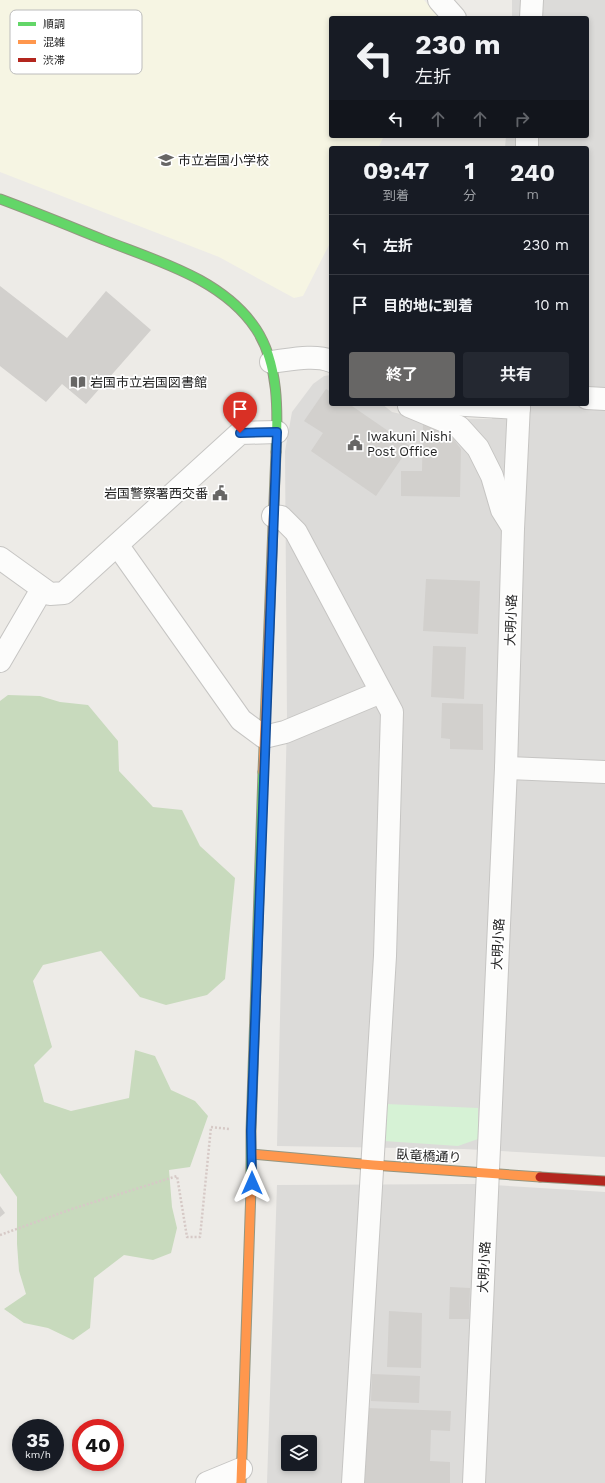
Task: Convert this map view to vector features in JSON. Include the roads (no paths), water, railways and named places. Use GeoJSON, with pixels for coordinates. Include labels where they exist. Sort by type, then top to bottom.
{"type":"FeatureCollection","features":[{"type":"Feature","properties":{"kind":"street"},"geometry":{"type":"LineString","coordinates":[[439,0],[453,16]]}},
{"type":"Feature","properties":{"kind":"street"},"geometry":{"type":"LineString","coordinates":[[531,16],[532,0]]}},
{"type":"Feature","properties":{"kind":"street"},"geometry":{"type":"LineString","coordinates":[[0,199],[149,258],[208,285],[239,307],[256,329],[271,362],[276,389],[277,432],[264,737],[241,1476],[208,1483]]}},
{"type":"Feature","properties":{"kind":"street"},"geometry":{"type":"LineString","coordinates":[[271,362],[301,359],[329,360]]}},
{"type":"Feature","properties":{"kind":"street"},"geometry":{"type":"LineString","coordinates":[[589,398],[605,399]]}},
{"type":"Feature","properties":{"kind":"street"},"geometry":{"type":"LineString","coordinates":[[409,406],[459,427],[478,448],[492,476],[502,510],[513,529]]}},
{"type":"Feature","properties":{"kind":"street","name":"大明小路"},"geometry":{"type":"LineString","coordinates":[[474,1483],[506,768],[513,529],[519,406]]}},
{"type":"Feature","properties":{"kind":"street"},"geometry":{"type":"LineString","coordinates":[[0,558],[50,594],[64,593],[118,546],[240,433],[277,432]]}},
{"type":"Feature","properties":{"kind":"street"},"geometry":{"type":"LineString","coordinates":[[273,516],[281,517],[296,532],[392,712],[385,956],[353,1483]]}},
{"type":"Feature","properties":{"kind":"street"},"geometry":{"type":"LineString","coordinates":[[118,546],[242,720],[264,737]]}},
{"type":"Feature","properties":{"kind":"street"},"geometry":{"type":"LineString","coordinates":[[0,661],[42,589]]}},
{"type":"Feature","properties":{"kind":"street"},"geometry":{"type":"LineString","coordinates":[[264,737],[285,732],[382,692]]}},
{"type":"Feature","properties":{"kind":"street"},"geometry":{"type":"LineString","coordinates":[[506,768],[605,772]]}},
{"type":"Feature","properties":{"kind":"street","name":"臥竜橋通り"},"geometry":{"type":"LineString","coordinates":[[252,1154],[373,1165],[605,1181]]}},
{"type":"Feature","properties":{"kind":"place","name":"市立岩国小学校"},"geometry":{"type":"Point","coordinates":[166,160]}},
{"type":"Feature","properties":{"kind":"place","name":"岩国市立岩国図書館"},"geometry":{"type":"Point","coordinates":[78,382]}},
{"type":"Feature","properties":{"kind":"place","name":"Iwakuni Nishi Post Office"},"geometry":{"type":"Point","coordinates":[355,443]}},
{"type":"Feature","properties":{"kind":"place","name":"岩国警察署西交番"},"geometry":{"type":"Point","coordinates":[220,493]}}]}
